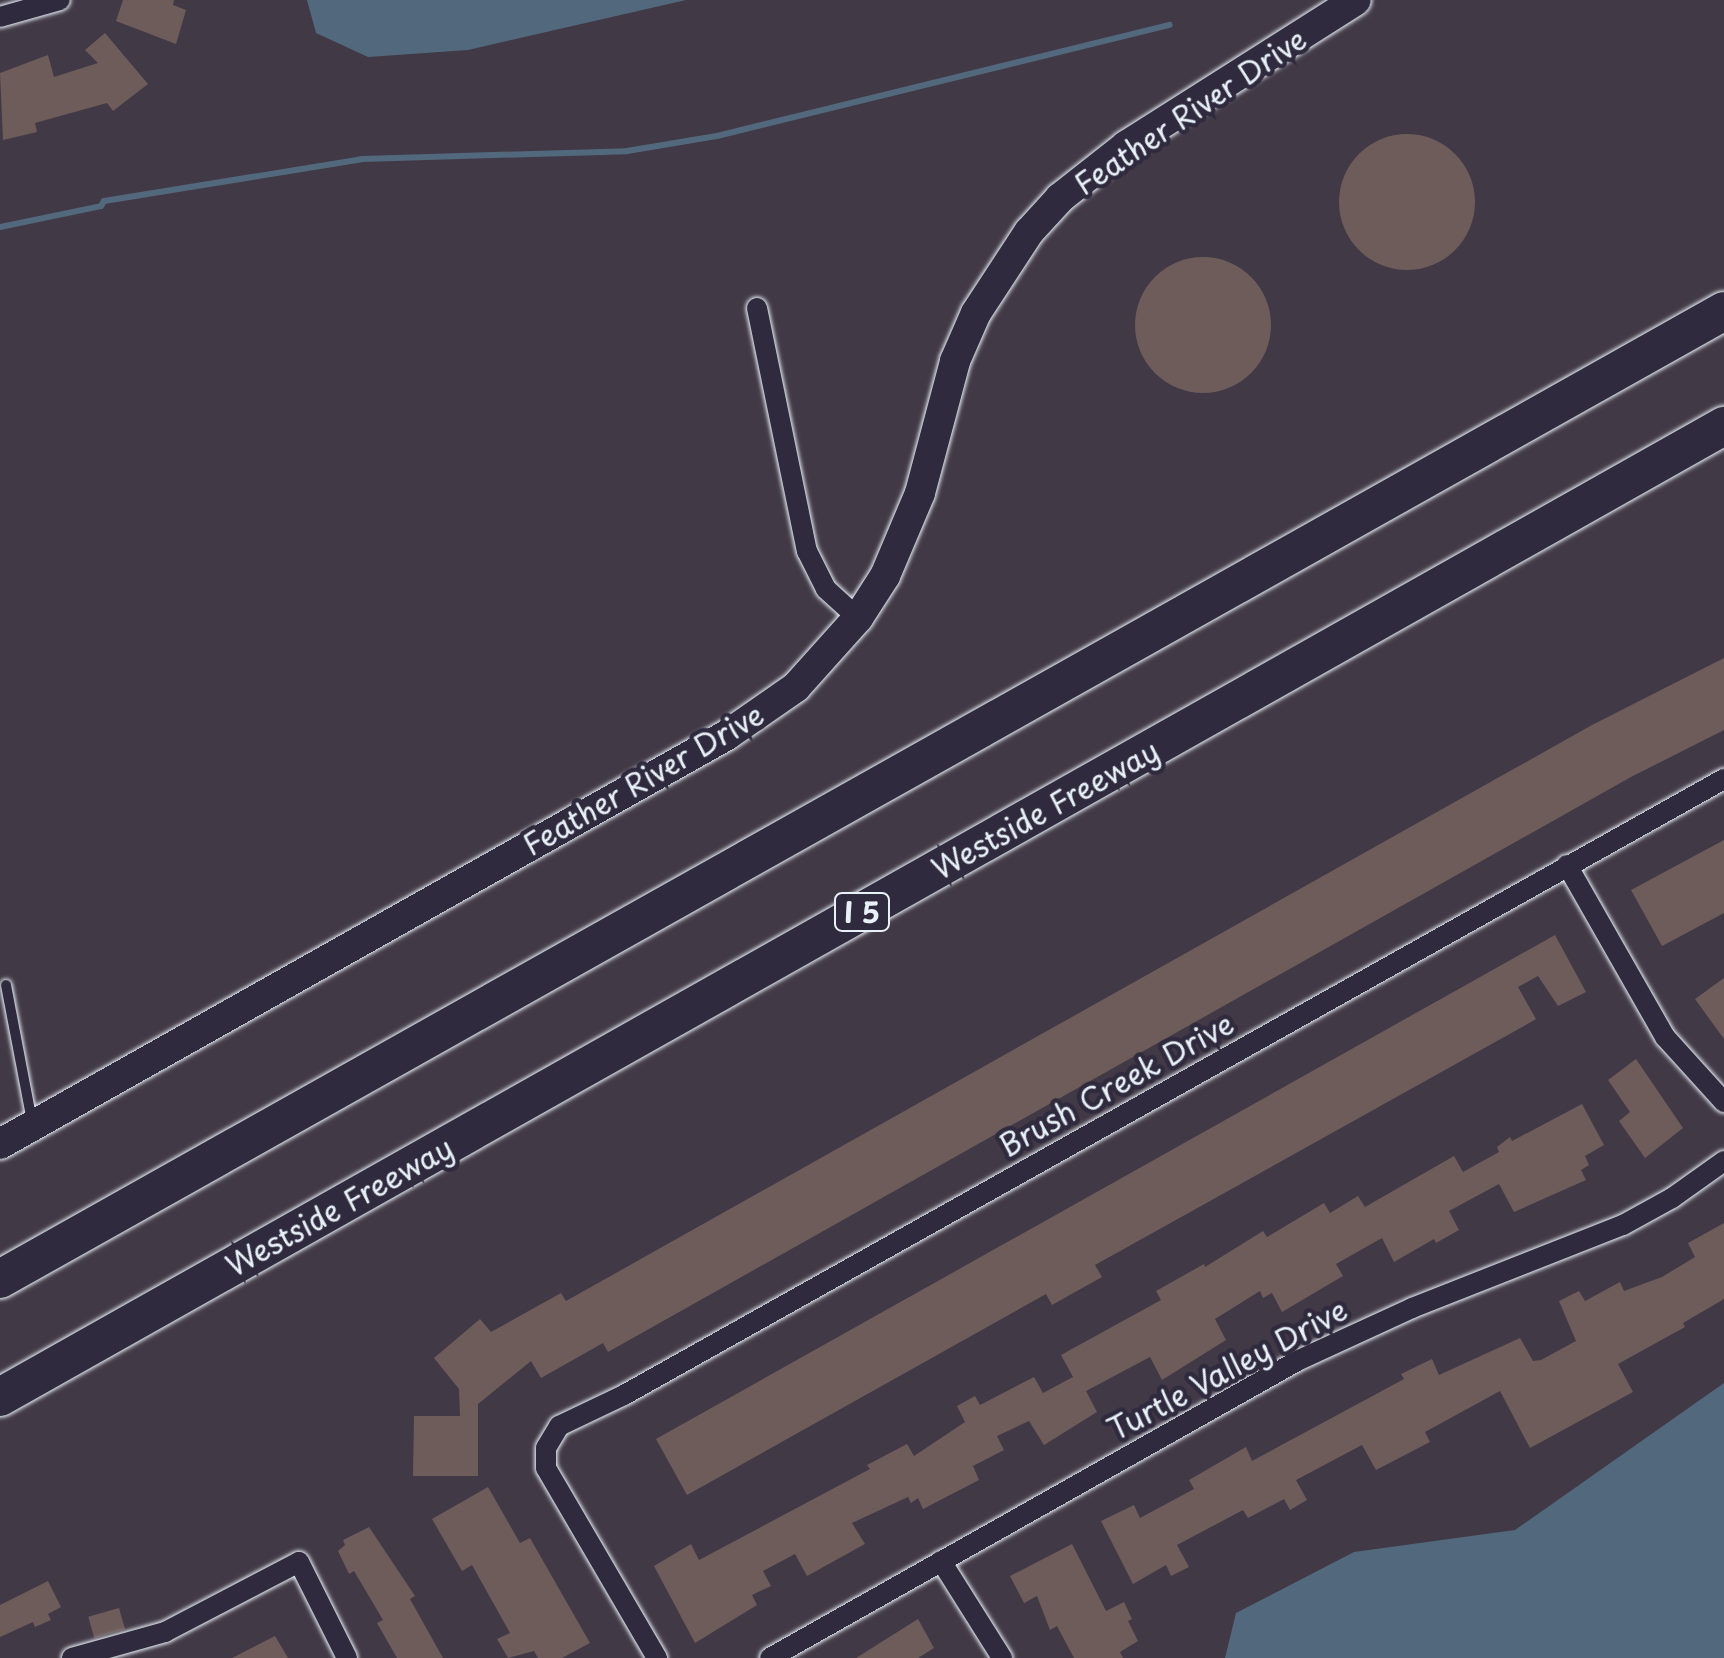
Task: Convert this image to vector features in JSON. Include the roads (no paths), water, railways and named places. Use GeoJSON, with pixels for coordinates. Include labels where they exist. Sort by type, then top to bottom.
{"type":"FeatureCollection","features":[{"type":"Feature","properties":{"kind":"highway"},"geometry":{"type":"LineString","coordinates":[[0,1279],[1724,311]]}},
{"type":"Feature","properties":{"kind":"highway","name":"Westside Freeway"},"geometry":{"type":"LineString","coordinates":[[0,1397],[1724,426]]}},
{"type":"Feature","properties":{"kind":"street"},"geometry":{"type":"LineString","coordinates":[[0,17],[60,0]]}},
{"type":"Feature","properties":{"kind":"street","name":"Feather River Drive"},"geometry":{"type":"LineString","coordinates":[[0,1144],[727,735],[796,686],[858,618],[905,534],[956,361],[976,312],[1029,232],[1060,198],[1126,146],[1347,6]]}},
{"type":"Feature","properties":{"kind":"street"},"geometry":{"type":"LineString","coordinates":[[757,308],[807,551],[826,589],[858,618]]}},
{"type":"Feature","properties":{"kind":"street","name":"Brush Creek Drive"},"geometry":{"type":"LineString","coordinates":[[657,1658],[546,1468],[546,1448],[559,1426],[641,1385],[1567,864],[1724,780]]}},
{"type":"Feature","properties":{"kind":"street"},"geometry":{"type":"LineString","coordinates":[[1567,864],[1665,1038],[1724,1102]]}},
{"type":"Feature","properties":{"kind":"street","name":"Turtle Valley Drive"},"geometry":{"type":"LineString","coordinates":[[770,1658],[1298,1360],[1412,1308],[1623,1225],[1672,1198],[1724,1160]]}},
{"type":"Feature","properties":{"kind":"street"},"geometry":{"type":"LineString","coordinates":[[941,1561],[1002,1658]]}},
{"type":"Feature","properties":{"kind":"street"},"geometry":{"type":"LineString","coordinates":[[72,1658],[165,1632],[299,1562],[347,1658]]}},
{"type":"Feature","properties":{"kind":"lane"},"geometry":{"type":"LineString","coordinates":[[6,985],[33,1126]]}},
{"type":"Feature","properties":{"kind":"water"},"geometry":{"type":"Polygon","coordinates":[[[307,0],[686,0],[468,50],[368,57],[316,33],[307,0]]]}},
{"type":"Feature","properties":{"kind":"water"},"geometry":{"type":"Polygon","coordinates":[[[1724,1383],[1724,1658],[1225,1658],[1236,1613],[1354,1552],[1515,1530],[1724,1383]]]}},
{"type":"Feature","properties":{"kind":"waterway"},"geometry":{"type":"LineString","coordinates":[[0,227],[101,206],[104,201],[362,159],[627,151],[717,136],[1170,25]]}}]}
